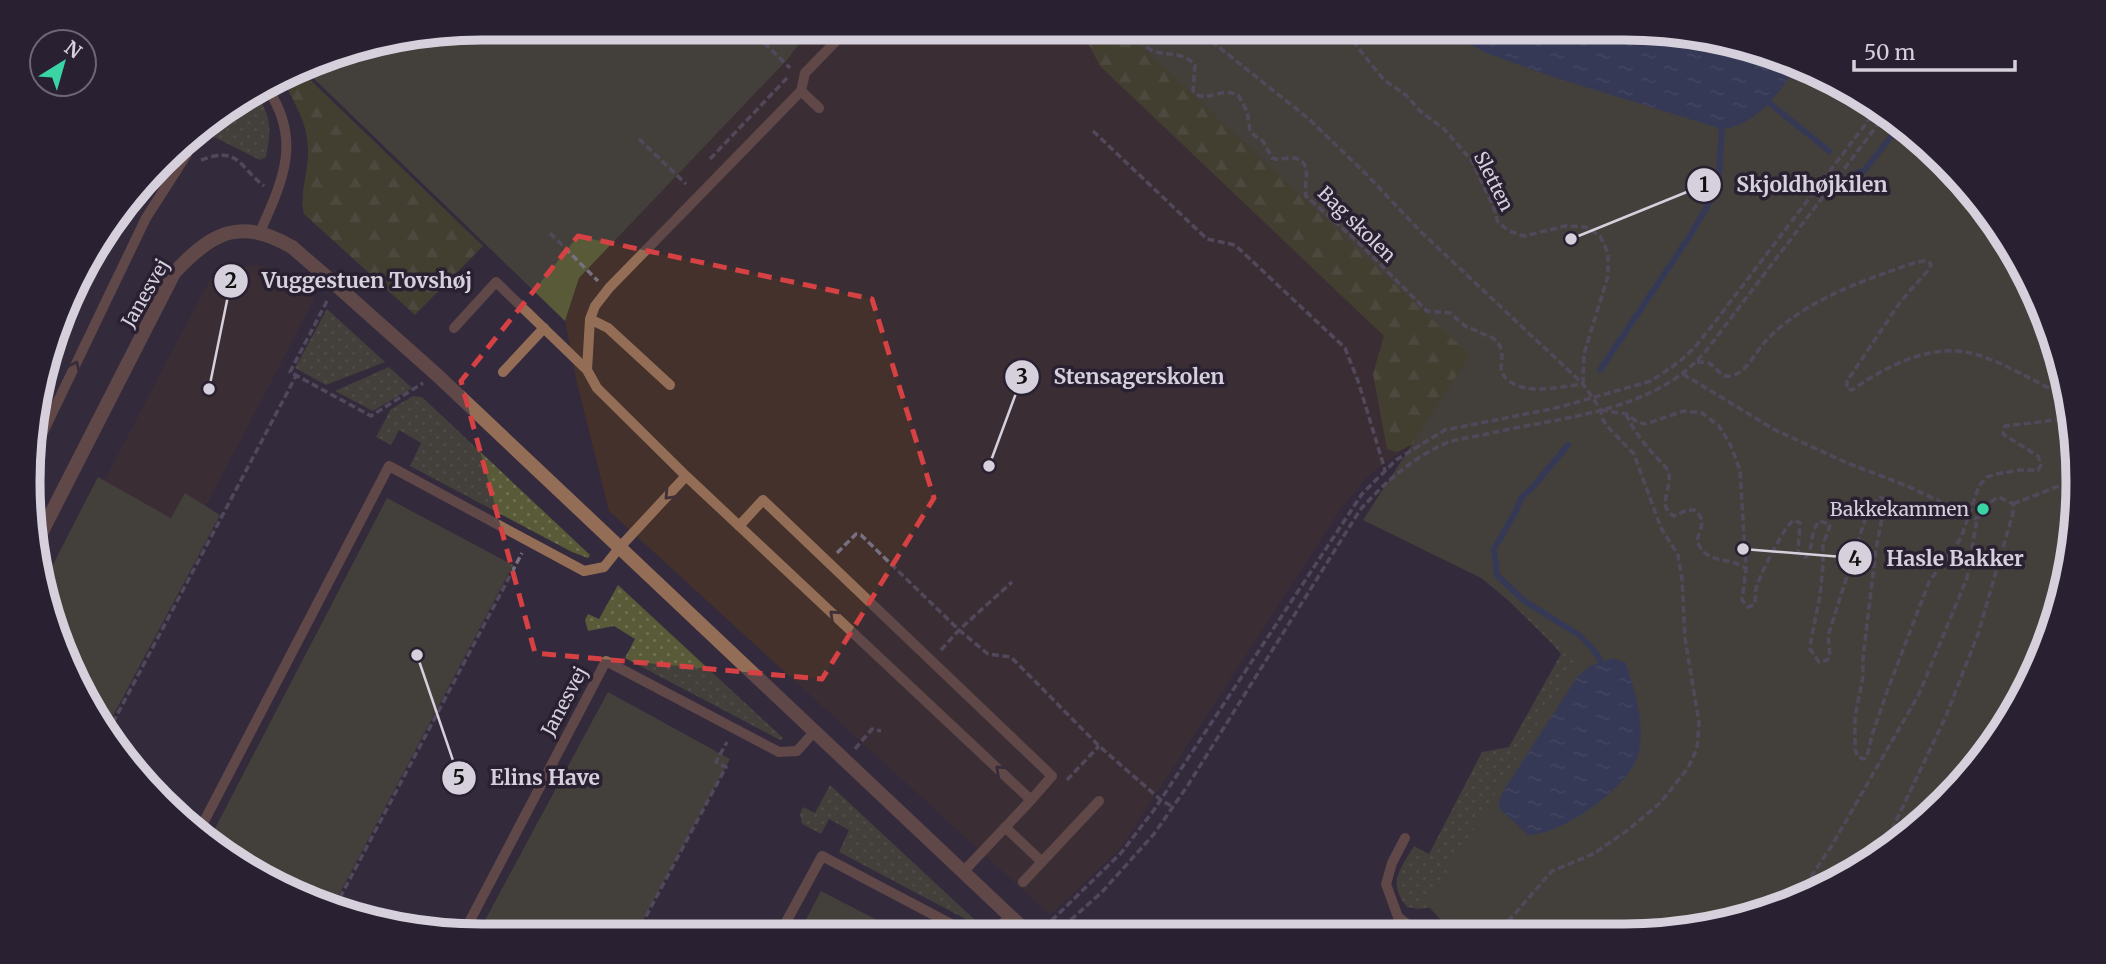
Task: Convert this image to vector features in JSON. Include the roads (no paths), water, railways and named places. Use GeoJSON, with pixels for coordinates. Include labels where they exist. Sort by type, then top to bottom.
{"type":"FeatureCollection","features":[{"type":"Feature","properties":{"kind":"street","name":"Janesvej"},"geometry":{"type":"LineString","coordinates":[[43,530],[174,273],[194,251],[218,236],[246,231],[260,232],[276,238],[292,247],[436,375],[1018,924]]}},
{"type":"Feature","properties":{"kind":"lane"},"geometry":{"type":"LineString","coordinates":[[587,370],[590,319],[595,306],[801,91],[805,72],[837,40]]}},
{"type":"Feature","properties":{"kind":"lane"},"geometry":{"type":"LineString","coordinates":[[801,91],[819,108]]}},
{"type":"Feature","properties":{"kind":"lane"},"geometry":{"type":"LineString","coordinates":[[260,232],[285,166],[287,141],[285,124],[271,94]]}},
{"type":"Feature","properties":{"kind":"lane"},"geometry":{"type":"LineString","coordinates":[[43,432],[146,218],[187,154]]}},
{"type":"Feature","properties":{"kind":"lane"},"geometry":{"type":"LineString","coordinates":[[454,328],[496,282],[587,370],[597,388],[686,476],[1031,800]]}},
{"type":"Feature","properties":{"kind":"lane"},"geometry":{"type":"LineString","coordinates":[[590,319],[608,328],[670,385]]}},
{"type":"Feature","properties":{"kind":"lane"},"geometry":{"type":"LineString","coordinates":[[503,372],[544,328]]}},
{"type":"Feature","properties":{"kind":"lane"},"geometry":{"type":"LineString","coordinates":[[203,824],[389,466],[584,571],[604,567],[686,476]]}},
{"type":"Feature","properties":{"kind":"lane"},"geometry":{"type":"LineString","coordinates":[[739,526],[764,500],[1052,776],[963,872]]}},
{"type":"Feature","properties":{"kind":"lane","name":"Janesvej"},"geometry":{"type":"LineString","coordinates":[[468,924],[606,661],[779,752],[797,751],[814,732]]}},
{"type":"Feature","properties":{"kind":"lane"},"geometry":{"type":"LineString","coordinates":[[1023,882],[1099,801]]}},
{"type":"Feature","properties":{"kind":"lane"},"geometry":{"type":"LineString","coordinates":[[1005,827],[1042,862]]}},
{"type":"Feature","properties":{"kind":"lane"},"geometry":{"type":"LineString","coordinates":[[1405,838],[1392,863],[1386,884],[1398,917],[1407,924]]}},
{"type":"Feature","properties":{"kind":"lane"},"geometry":{"type":"LineString","coordinates":[[785,924],[822,856],[951,924]]}},
{"type":"Feature","properties":{"kind":"lane"},"geometry":{"type":"LineString","coordinates":[[1002,924],[1011,917]]}},
{"type":"Feature","properties":{"kind":"water"},"geometry":{"type":"Polygon","coordinates":[[[1462,40],[1653,41],[1738,55],[1792,74],[1776,96],[1756,115],[1734,127],[1722,129],[1556,78],[1486,53],[1462,40]]]}},
{"type":"Feature","properties":{"kind":"water"},"geometry":{"type":"Polygon","coordinates":[[[1614,658],[1626,663],[1638,707],[1641,740],[1634,765],[1610,793],[1576,818],[1559,827],[1528,835],[1500,809],[1502,793],[1577,677],[1590,666],[1614,658]]]}},
{"type":"Feature","properties":{"kind":"waterway"},"geometry":{"type":"LineString","coordinates":[[1768,102],[1829,151]]}},
{"type":"Feature","properties":{"kind":"waterway"},"geometry":{"type":"LineString","coordinates":[[1600,370],[1691,234],[1718,188],[1722,129]]}},
{"type":"Feature","properties":{"kind":"waterway"},"geometry":{"type":"LineString","coordinates":[[1857,172],[1863,172],[1894,133]]}},
{"type":"Feature","properties":{"kind":"waterway"},"geometry":{"type":"LineString","coordinates":[[1568,445],[1521,498],[1494,549],[1497,575],[1523,600],[1579,635],[1594,650],[1601,662]]}},
{"type":"Feature","properties":{"kind":"place","name":"Skjoldhøjkilen"},"geometry":{"type":"Point","coordinates":[1571,239]}},
{"type":"Feature","properties":{"kind":"place","name":"Vuggestuen Tovshøj"},"geometry":{"type":"Point","coordinates":[209,389]}},
{"type":"Feature","properties":{"kind":"place","name":"Stensagerskolen"},"geometry":{"type":"Point","coordinates":[989,466]}},
{"type":"Feature","properties":{"kind":"place","name":"Bakkekammen"},"geometry":{"type":"Point","coordinates":[1983,509]}},
{"type":"Feature","properties":{"kind":"place","name":"Hasle Bakker"},"geometry":{"type":"Point","coordinates":[1743,549]}},
{"type":"Feature","properties":{"kind":"place","name":"Elins Have"},"geometry":{"type":"Point","coordinates":[417,655]}}]}
